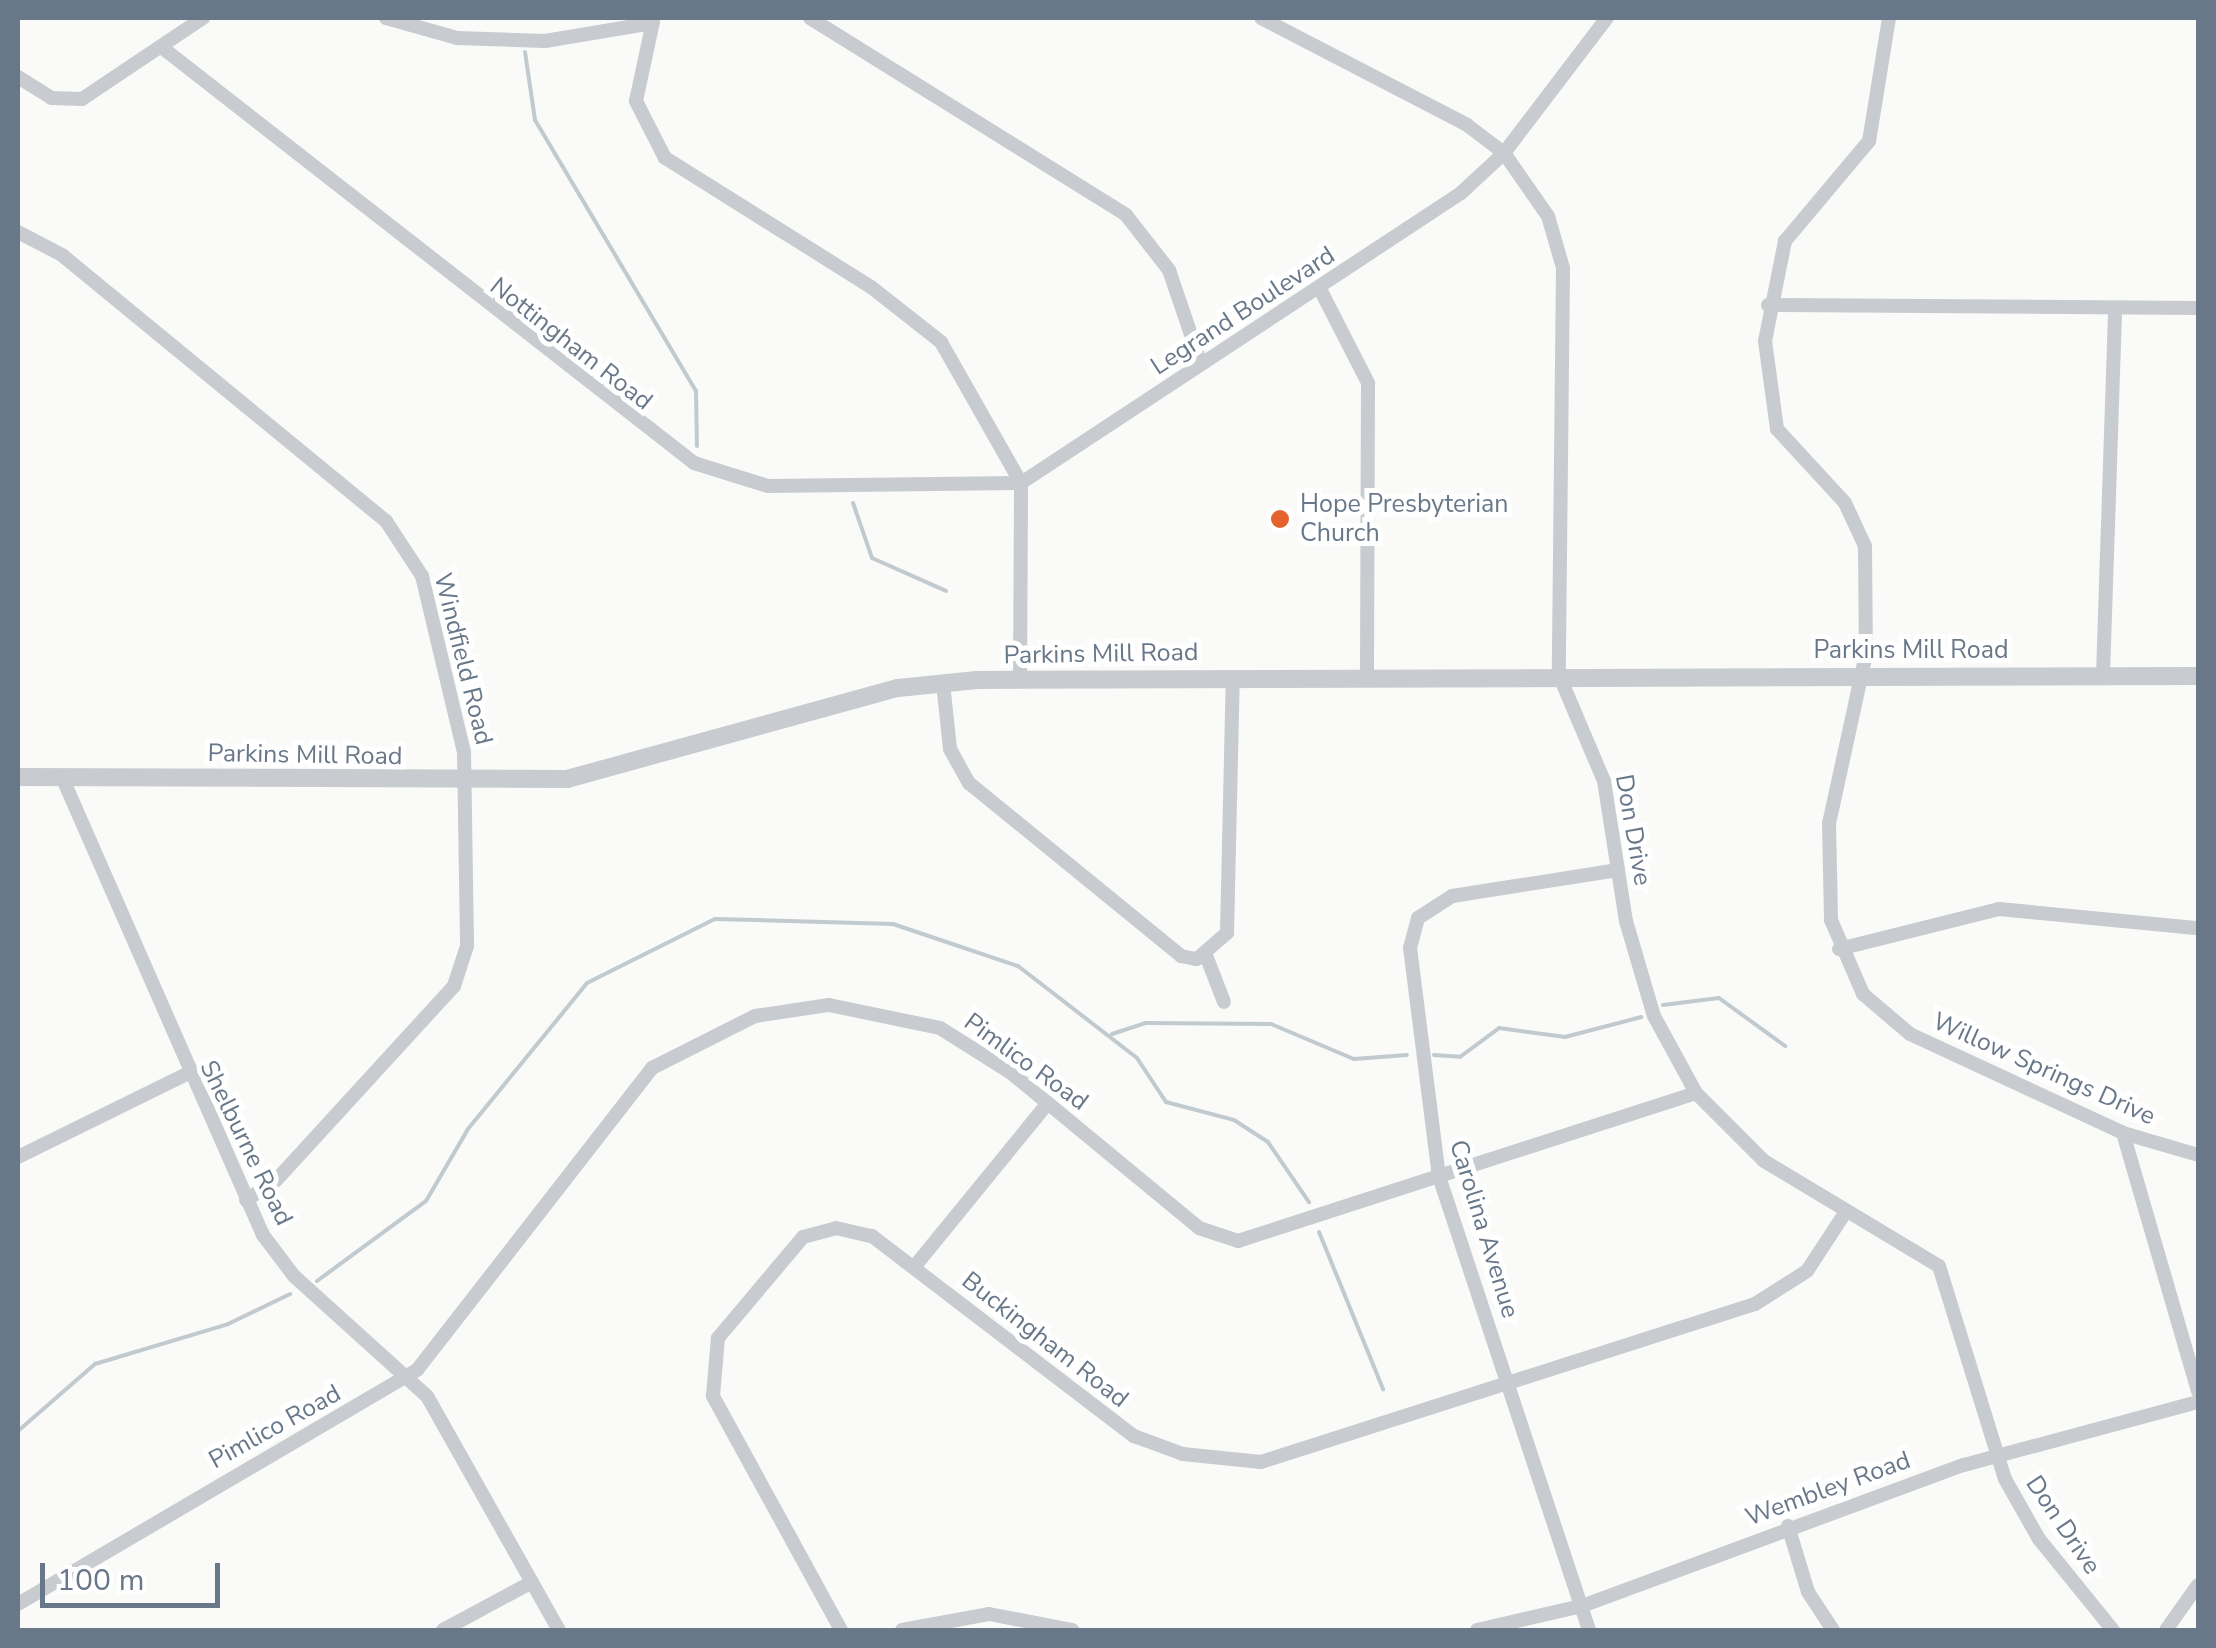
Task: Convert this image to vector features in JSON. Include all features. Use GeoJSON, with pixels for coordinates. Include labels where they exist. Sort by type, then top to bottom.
{"type":"FeatureCollection","features":[{"type":"Feature","properties":{"kind":"street"},"geometry":{"type":"LineString","coordinates":[[18,78],[70,101],[164,49],[202,18]]}},
{"type":"Feature","properties":{"kind":"street"},"geometry":{"type":"LineString","coordinates":[[386,18],[457,38],[546,42],[657,20],[636,101],[665,158],[872,287],[941,342],[1022,484],[1020,680]]}},
{"type":"Feature","properties":{"kind":"street"},"geometry":{"type":"LineString","coordinates":[[810,18],[1126,215],[1169,270],[1201,364]]}},
{"type":"Feature","properties":{"kind":"street","name":"Don Drive"},"geometry":{"type":"LineString","coordinates":[[1262,18],[1420,97],[1504,153],[1548,216],[1563,268],[1559,675],[1604,781],[1643,986],[1696,1093],[1764,1161],[1939,1266],[1997,1455],[2038,1539],[2113,1630]]}},
{"type":"Feature","properties":{"kind":"street","name":"Legrand Boulevard"},"geometry":{"type":"LineString","coordinates":[[1022,484],[1320,289],[1504,153],[1607,18]]}},
{"type":"Feature","properties":{"kind":"street","name":"Willow Springs Drive"},"geometry":{"type":"LineString","coordinates":[[1889,18],[1869,141],[1786,241],[1768,304],[1769,411],[1786,446],[1845,503],[1865,546],[1860,676],[1830,823],[1828,903],[1839,949],[1873,1006],[1910,1034],[2123,1133],[2198,1155]]}},
{"type":"Feature","properties":{"kind":"street","name":"Nottingham Road"},"geometry":{"type":"LineString","coordinates":[[164,49],[694,463],[768,486],[1022,484]]}},
{"type":"Feature","properties":{"kind":"street","name":"Windfield Road"},"geometry":{"type":"LineString","coordinates":[[18,232],[62,255],[340,477],[401,538],[422,576],[468,782],[466,946],[454,986],[276,1180],[246,1200]]}},
{"type":"Feature","properties":{"kind":"street"},"geometry":{"type":"LineString","coordinates":[[1320,289],[1368,382],[1367,674]]}},
{"type":"Feature","properties":{"kind":"street"},"geometry":{"type":"LineString","coordinates":[[1768,304],[2198,308]]}},
{"type":"Feature","properties":{"kind":"street"},"geometry":{"type":"LineString","coordinates":[[2104,675],[2115,308]]}},
{"type":"Feature","properties":{"kind":"street","name":"Parkins Mill Road"},"geometry":{"type":"LineString","coordinates":[[18,776],[468,782],[596,773],[843,701],[943,683],[1367,674],[2198,676]]}},
{"type":"Feature","properties":{"kind":"street"},"geometry":{"type":"LineString","coordinates":[[1207,958],[1226,933],[1232,884],[1233,677]]}},
{"type":"Feature","properties":{"kind":"street"},"geometry":{"type":"LineString","coordinates":[[943,683],[950,748],[969,783],[1181,956],[1207,958]]}},
{"type":"Feature","properties":{"kind":"street","name":"Shelburne Road"},"geometry":{"type":"LineString","coordinates":[[62,777],[187,1074],[246,1200],[294,1276],[427,1396],[559,1630]]}},
{"type":"Feature","properties":{"kind":"street","name":"Carolina Avenue"},"geometry":{"type":"LineString","coordinates":[[1589,1630],[1439,1178],[1410,948],[1418,918],[1452,896],[1618,870]]}},
{"type":"Feature","properties":{"kind":"street"},"geometry":{"type":"LineString","coordinates":[[1839,949],[1999,909],[2198,928]]}},
{"type":"Feature","properties":{"kind":"street"},"geometry":{"type":"LineString","coordinates":[[1207,958],[1224,1002]]}},
{"type":"Feature","properties":{"kind":"street","name":"Pimlico Road"},"geometry":{"type":"LineString","coordinates":[[18,1604],[406,1378],[638,1083],[704,1035],[784,1008],[886,1012],[966,1042],[1224,1240],[1258,1238],[1696,1093]]}},
{"type":"Feature","properties":{"kind":"street"},"geometry":{"type":"LineString","coordinates":[[18,1157],[187,1074]]}},
{"type":"Feature","properties":{"kind":"street"},"geometry":{"type":"LineString","coordinates":[[915,1266],[1048,1103]]}},
{"type":"Feature","properties":{"kind":"street"},"geometry":{"type":"LineString","coordinates":[[2123,1133],[2198,1392]]}},
{"type":"Feature","properties":{"kind":"street","name":"Buckingham Road"},"geometry":{"type":"LineString","coordinates":[[841,1630],[713,1396],[714,1354],[778,1258],[803,1237],[854,1230],[915,1266],[1090,1408],[1182,1454],[1282,1459],[1510,1386],[1778,1292],[1806,1271],[1845,1213]]}},
{"type":"Feature","properties":{"kind":"street","name":"Wembley Road"},"geometry":{"type":"LineString","coordinates":[[1476,1630],[1582,1606],[1788,1526],[1997,1455],[2198,1402]]}},
{"type":"Feature","properties":{"kind":"street"},"geometry":{"type":"LineString","coordinates":[[1788,1526],[1808,1592],[1833,1630]]}},
{"type":"Feature","properties":{"kind":"street"},"geometry":{"type":"LineString","coordinates":[[443,1630],[532,1582]]}},
{"type":"Feature","properties":{"kind":"street"},"geometry":{"type":"LineString","coordinates":[[2166,1630],[2198,1585]]}},
{"type":"Feature","properties":{"kind":"street"},"geometry":{"type":"LineString","coordinates":[[902,1630],[989,1614],[1072,1630]]}},
{"type":"Feature","properties":{"kind":"waterway"},"geometry":{"type":"LineString","coordinates":[[525,52],[535,120],[696,391],[697,446]]}},
{"type":"Feature","properties":{"kind":"waterway"},"geometry":{"type":"LineString","coordinates":[[853,503],[872,558],[946,591]]}},
{"type":"Feature","properties":{"kind":"waterway"},"geometry":{"type":"LineString","coordinates":[[317,1281],[426,1201],[468,1129],[587,983],[715,919],[893,924],[1018,966],[1137,1058],[1166,1102],[1234,1120],[1268,1142],[1309,1202]]}},
{"type":"Feature","properties":{"kind":"waterway"},"geometry":{"type":"LineString","coordinates":[[1663,1005],[1719,998],[1785,1046]]}},
{"type":"Feature","properties":{"kind":"waterway"},"geometry":{"type":"LineString","coordinates":[[1434,1055],[1460,1057],[1499,1028],[1565,1037],[1641,1017]]}},
{"type":"Feature","properties":{"kind":"waterway"},"geometry":{"type":"LineString","coordinates":[[1112,1034],[1145,1023],[1271,1024],[1354,1059],[1407,1055]]}},
{"type":"Feature","properties":{"kind":"waterway"},"geometry":{"type":"LineString","coordinates":[[1319,1232],[1383,1389]]}},
{"type":"Feature","properties":{"kind":"waterway"},"geometry":{"type":"LineString","coordinates":[[18,1431],[95,1364],[228,1324],[290,1294]]}},
{"type":"Feature","properties":{"kind":"place","name":"Hope Presbyterian Church"},"geometry":{"type":"Point","coordinates":[1280,519]}}]}
